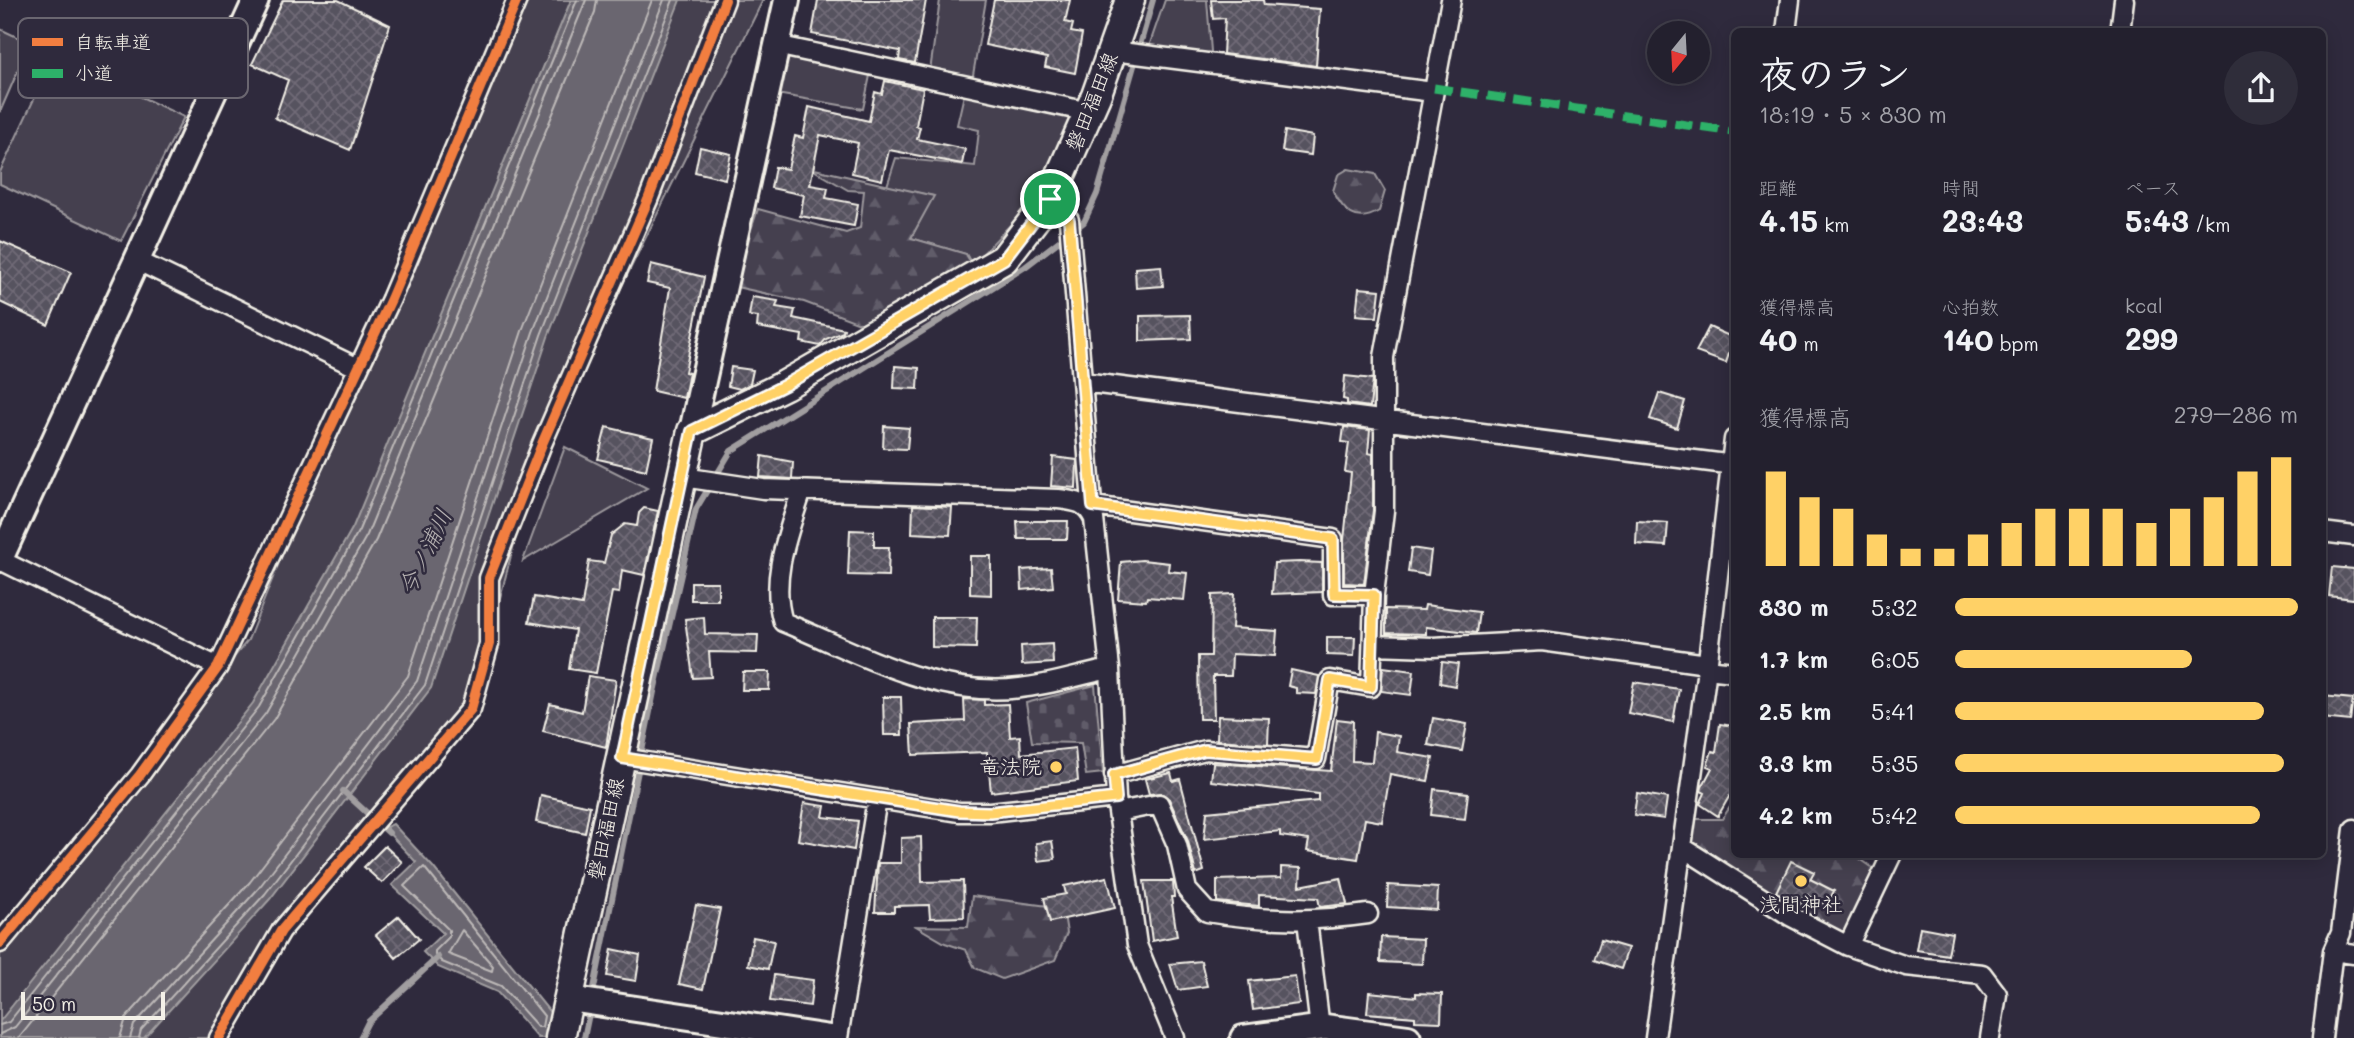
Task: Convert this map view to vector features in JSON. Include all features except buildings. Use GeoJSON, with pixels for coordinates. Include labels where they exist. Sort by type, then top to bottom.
{"type":"FeatureCollection","features":[{"type":"Feature","properties":{"kind":"main road","name":"磐田福田線"},"geometry":{"type":"LineString","coordinates":[[561,1033],[692,431],[785,385],[1004,259],[1050,199],[1089,112],[1130,0]]}},
{"type":"Feature","properties":{"kind":"street"},"geometry":{"type":"LineString","coordinates":[[248,18],[256,0]]}},
{"type":"Feature","properties":{"kind":"street"},"geometry":{"type":"LineString","coordinates":[[0,943],[6,929],[140,775],[218,667],[391,299],[517,0]]}},
{"type":"Feature","properties":{"kind":"street"},"geometry":{"type":"LineString","coordinates":[[219,1038],[281,931],[471,709],[489,644],[489,578],[542,444],[648,200],[725,0]]}},
{"type":"Feature","properties":{"kind":"street"},"geometry":{"type":"LineString","coordinates":[[692,431],[787,0]]}},
{"type":"Feature","properties":{"kind":"street"},"geometry":{"type":"LineString","coordinates":[[1114,775],[1205,750],[1317,759],[1330,680],[1371,687],[1374,595],[1384,511],[1384,357],[1451,0]]}},
{"type":"Feature","properties":{"kind":"street"},"geometry":{"type":"LineString","coordinates":[[1786,28],[1790,0]]}},
{"type":"Feature","properties":{"kind":"street"},"geometry":{"type":"LineString","coordinates":[[2120,28],[2124,0]]}},
{"type":"Feature","properties":{"kind":"street"},"geometry":{"type":"LineString","coordinates":[[776,45],[1089,112]]}},
{"type":"Feature","properties":{"kind":"street"},"geometry":{"type":"LineString","coordinates":[[1113,51],[1433,92]]}},
{"type":"Feature","properties":{"kind":"street"},"geometry":{"type":"LineString","coordinates":[[211,98],[0,559],[218,667]]}},
{"type":"Feature","properties":{"kind":"street"},"geometry":{"type":"LineString","coordinates":[[1050,199],[1069,220],[1093,513],[1110,669],[1114,775],[1136,945],[1175,1038]]}},
{"type":"Feature","properties":{"kind":"street"},"geometry":{"type":"LineString","coordinates":[[136,260],[358,368]]}},
{"type":"Feature","properties":{"kind":"street"},"geometry":{"type":"LineString","coordinates":[[1083,382],[1731,465]]}},
{"type":"Feature","properties":{"kind":"street"},"geometry":{"type":"LineString","coordinates":[[683,477],[763,489],[1058,499],[1077,501],[1093,513],[1333,539],[1334,594],[1374,595]]}},
{"type":"Feature","properties":{"kind":"street"},"geometry":{"type":"LineString","coordinates":[[1655,1038],[1731,480]]}},
{"type":"Feature","properties":{"kind":"street"},"geometry":{"type":"LineString","coordinates":[[802,490],[785,546],[778,590],[783,622],[919,677],[959,688],[1019,689],[1110,669]]}},
{"type":"Feature","properties":{"kind":"street"},"geometry":{"type":"LineString","coordinates":[[2326,532],[2354,536]]}},
{"type":"Feature","properties":{"kind":"street"},"geometry":{"type":"LineString","coordinates":[[1373,645],[1433,647],[1542,641],[1707,666],[1731,672]]}},
{"type":"Feature","properties":{"kind":"street"},"geometry":{"type":"LineString","coordinates":[[622,758],[959,811],[1159,804],[1177,845],[1187,890],[1207,912],[1307,920],[1367,914]]}},
{"type":"Feature","properties":{"kind":"street"},"geometry":{"type":"LineString","coordinates":[[838,1038],[877,799]]}},
{"type":"Feature","properties":{"kind":"street"},"geometry":{"type":"LineString","coordinates":[[2322,1038],[2333,951],[2341,933],[2354,834]]}},
{"type":"Feature","properties":{"kind":"street"},"geometry":{"type":"LineString","coordinates":[[1682,847],[1790,916],[1848,946],[1906,966],[1982,974],[1997,994],[1990,1038]]}},
{"type":"Feature","properties":{"kind":"street"},"geometry":{"type":"LineString","coordinates":[[1848,946],[1890,858]]}},
{"type":"Feature","properties":{"kind":"street"},"geometry":{"type":"LineString","coordinates":[[1307,920],[1320,1028]]}},
{"type":"Feature","properties":{"kind":"street"},"geometry":{"type":"LineString","coordinates":[[2333,951],[2354,954]]}},
{"type":"Feature","properties":{"kind":"street"},"geometry":{"type":"LineString","coordinates":[[569,999],[830,1038]]}},
{"type":"Feature","properties":{"kind":"street"},"geometry":{"type":"LineString","coordinates":[[1243,1038],[1320,1028],[1408,1038]]}},
{"type":"Feature","properties":{"kind":"green space"},"geometry":{"type":"Polygon","coordinates":[[[516,0],[763,0],[536,460],[471,709],[317,890],[218,1038],[0,1038],[0,940],[27,912],[248,640],[350,385],[516,0]]]}},
{"type":"Feature","properties":{"kind":"green space"},"geometry":{"type":"Polygon","coordinates":[[[940,0],[986,0],[972,81],[929,78],[940,0]]]}},
{"type":"Feature","properties":{"kind":"green space"},"geometry":{"type":"Polygon","coordinates":[[[1165,0],[1207,0],[1212,64],[1146,55],[1165,0]]]}},
{"type":"Feature","properties":{"kind":"green space"},"geometry":{"type":"Polygon","coordinates":[[[0,29],[18,37],[18,71],[0,112],[0,29]]]}},
{"type":"Feature","properties":{"kind":"green space"},"geometry":{"type":"Polygon","coordinates":[[[781,47],[872,66],[863,109],[765,92],[781,47]]]}},
{"type":"Feature","properties":{"kind":"green space"},"geometry":{"type":"Polygon","coordinates":[[[966,86],[1070,115],[1060,150],[1030,204],[972,265],[966,254],[911,238],[933,196],[887,186],[896,158],[975,166],[979,130],[957,125],[966,86]]]}},
{"type":"Feature","properties":{"kind":"green space"},"geometry":{"type":"Polygon","coordinates":[[[34,98],[144,98],[184,117],[121,241],[0,184],[0,172],[34,98]]]}},
{"type":"Feature","properties":{"kind":"green space"},"geometry":{"type":"Polygon","coordinates":[[[810,168],[934,196],[911,238],[966,254],[972,265],[870,327],[804,302],[732,286],[758,209],[846,233],[860,228],[864,191],[848,190],[810,168]]]}},
{"type":"Feature","properties":{"kind":"green space"},"geometry":{"type":"Polygon","coordinates":[[[1348,169],[1375,174],[1385,191],[1379,211],[1364,217],[1357,216],[1342,205],[1333,191],[1338,175],[1348,169]]]}},
{"type":"Feature","properties":{"kind":"green space"},"geometry":{"type":"Polygon","coordinates":[[[565,447],[647,488],[523,561],[565,447]]]}},
{"type":"Feature","properties":{"kind":"green space"},"geometry":{"type":"Polygon","coordinates":[[[1095,685],[1103,773],[1086,775],[1081,743],[1032,742],[1026,703],[1095,685]]]}},
{"type":"Feature","properties":{"kind":"green space"},"geometry":{"type":"Polygon","coordinates":[[[1731,806],[1731,858],[1859,858],[1873,868],[1874,892],[1848,946],[1689,851],[1692,819],[1722,819],[1731,806]]]}},
{"type":"Feature","properties":{"kind":"green space"},"geometry":{"type":"Polygon","coordinates":[[[972,896],[1063,908],[1067,933],[1055,960],[1002,979],[975,968],[966,950],[945,943],[916,926],[968,927],[972,896]]]}},
{"type":"Feature","properties":{"kind":"water","name":"今ノ浦川"},"geometry":{"type":"Polygon","coordinates":[[[571,0],[680,0],[548,337],[431,688],[270,899],[144,1038],[0,1038],[0,1021],[253,703],[353,527],[571,0]]]}},
{"type":"Feature","properties":{"kind":"water"},"geometry":{"type":"Polygon","coordinates":[[[393,824],[433,867],[553,1016],[547,1038],[538,1038],[497,992],[438,967],[423,952],[443,933],[392,885],[416,862],[384,828],[393,824]]]}},
{"type":"Feature","properties":{"kind":"waterway"},"geometry":{"type":"LineString","coordinates":[[592,998],[654,692],[696,509],[731,451],[1025,267],[1084,222],[1097,194],[1153,0]]}},
{"type":"Feature","properties":{"kind":"waterway"},"geometry":{"type":"LineString","coordinates":[[343,791],[389,833]]}},
{"type":"Feature","properties":{"kind":"waterway"},"geometry":{"type":"LineString","coordinates":[[360,1038],[368,1022],[438,957]]}},
{"type":"Feature","properties":{"kind":"waterway"},"geometry":{"type":"LineString","coordinates":[[584,1038],[590,1009]]}},
{"type":"Feature","properties":{"kind":"marked path"},"geometry":{"type":"LineString","coordinates":[[1434,88],[1731,132]]}},
{"type":"Feature","properties":{"kind":"cycle path"},"geometry":{"type":"LineString","coordinates":[[0,943],[140,775],[218,667],[391,299],[517,0]]}},
{"type":"Feature","properties":{"kind":"cycle path"},"geometry":{"type":"LineString","coordinates":[[219,1038],[281,931],[471,709],[489,644],[489,578],[542,444],[648,200],[725,0]]}},
{"type":"Feature","properties":{"kind":"place","name":"竜法院"},"geometry":{"type":"Point","coordinates":[1056,767]}},
{"type":"Feature","properties":{"kind":"place","name":"浅間神社"},"geometry":{"type":"Point","coordinates":[1801,881]}},
{"type":"Feature","properties":{"kind":"route"},"geometry":{"type":"LineString","coordinates":[[1050,199],[1069,220],[1093,506],[1333,539],[1334,594],[1374,595],[1371,687],[1330,680],[1317,759],[1205,750],[1114,775],[1116,798],[990,812],[959,811],[622,758],[692,431],[785,385],[1004,259],[1050,199]]}}]}
